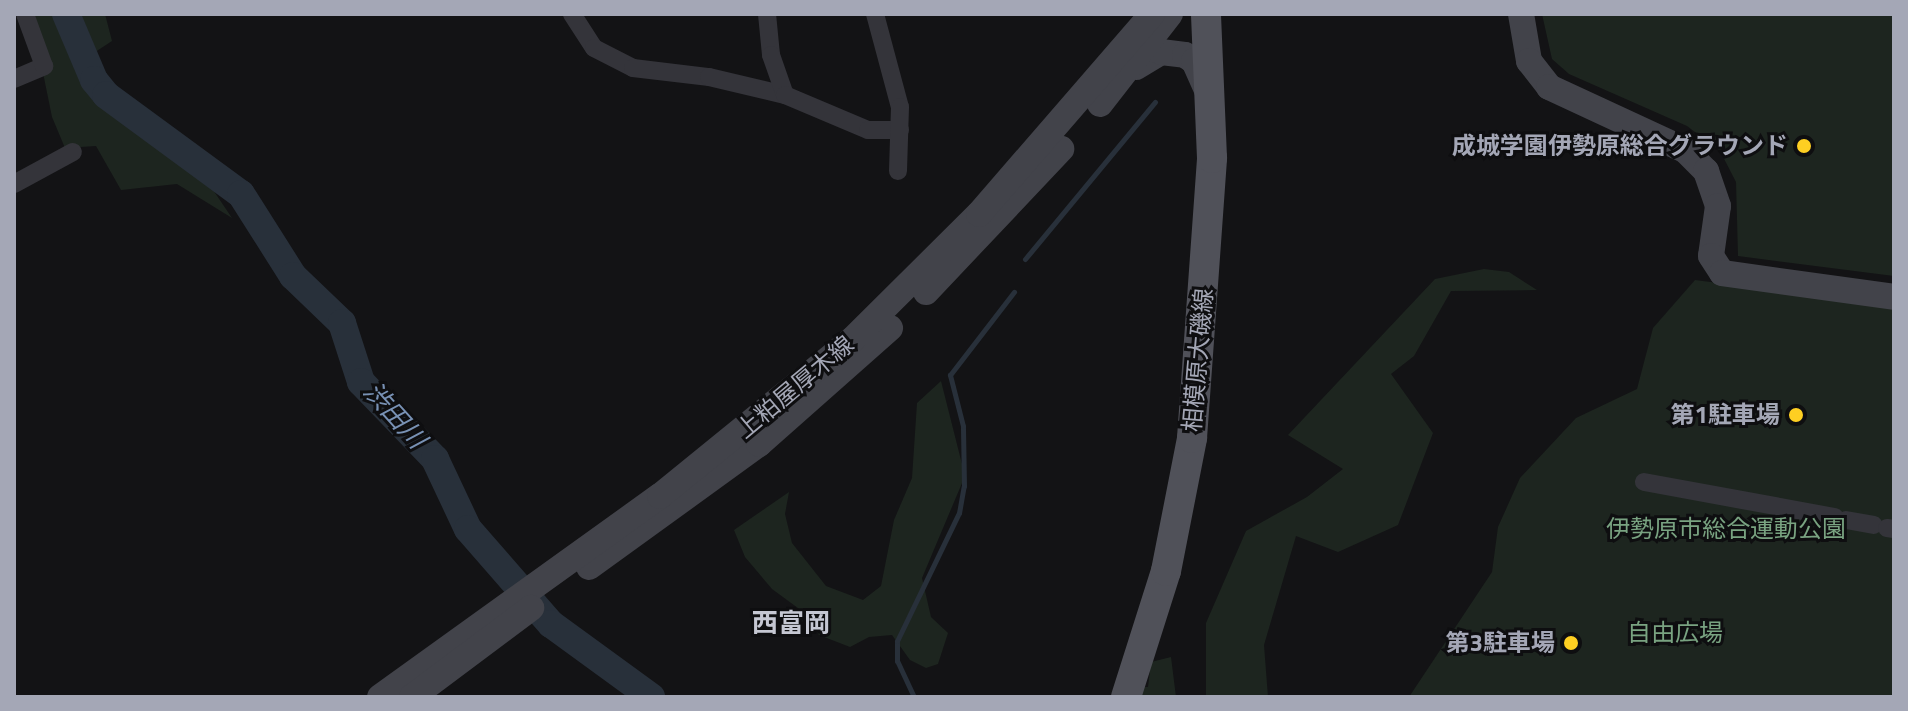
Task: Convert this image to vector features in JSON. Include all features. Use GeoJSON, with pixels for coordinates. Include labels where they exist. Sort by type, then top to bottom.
{"type":"FeatureCollection","features":[{"type":"Feature","properties":{"kind":"main road","name":"上粕屋厚木線"},"geometry":{"type":"LineString","coordinates":[[380,697],[553,582],[853,339],[979,214],[1152,14]]}},
{"type":"Feature","properties":{"kind":"main road","name":"上粕屋厚木線"},"geometry":{"type":"LineString","coordinates":[[553,582],[670,513],[864,354],[1002,217],[1127,74],[1170,14]]}},
{"type":"Feature","properties":{"kind":"main road","name":"相模原大磯線"},"geometry":{"type":"LineString","coordinates":[[1126,697],[1166,571],[1186,478],[1209,224],[1211,102],[1206,14]]}},
{"type":"Feature","properties":{"kind":"main road"},"geometry":{"type":"LineString","coordinates":[[1521,14],[1529,61],[1549,87],[1685,150],[1706,171],[1718,206],[1711,256],[1722,273],[1894,297]]}},
{"type":"Feature","properties":{"kind":"main road"},"geometry":{"type":"LineString","coordinates":[[1127,74],[1161,52],[1185,55],[1201,73],[1211,102]]}},
{"type":"Feature","properties":{"kind":"main road","name":"上粕屋厚木線"},"geometry":{"type":"LineString","coordinates":[[412,697],[491,626]]}},
{"type":"Feature","properties":{"kind":"street"},"geometry":{"type":"LineString","coordinates":[[14,79],[44,66],[25,14]]}},
{"type":"Feature","properties":{"kind":"street"},"geometry":{"type":"LineString","coordinates":[[572,14],[594,48],[633,68],[709,77],[785,95],[868,130],[900,130]]}},
{"type":"Feature","properties":{"kind":"street"},"geometry":{"type":"LineString","coordinates":[[767,14],[771,55],[785,95]]}},
{"type":"Feature","properties":{"kind":"street"},"geometry":{"type":"LineString","coordinates":[[875,14],[900,107],[898,171]]}},
{"type":"Feature","properties":{"kind":"street"},"geometry":{"type":"LineString","coordinates":[[14,184],[73,152]]}},
{"type":"Feature","properties":{"kind":"street"},"geometry":{"type":"LineString","coordinates":[[1644,482],[1885,527]]}},
{"type":"Feature","properties":{"kind":"green space"},"geometry":{"type":"Polygon","coordinates":[[[31,14],[105,14],[112,41],[80,62],[96,100],[207,181],[232,218],[177,184],[121,190],[96,146],[65,148],[52,117],[31,14]]]}},
{"type":"Feature","properties":{"kind":"green space","name":"成城学園伊勢原総合グラウンド"},"geometry":{"type":"Polygon","coordinates":[[[1542,14],[1894,14],[1894,276],[1738,256],[1736,182],[1720,151],[1687,126],[1569,74],[1552,59],[1542,14]]]}},
{"type":"Feature","properties":{"kind":"green space"},"geometry":{"type":"Polygon","coordinates":[[[1484,269],[1509,272],[1537,290],[1451,291],[1414,356],[1391,374],[1433,433],[1398,525],[1338,552],[1296,536],[1264,645],[1268,697],[1206,697],[1206,623],[1246,531],[1307,497],[1343,469],[1288,435],[1435,279],[1484,269]]]}},
{"type":"Feature","properties":{"kind":"green space","name":"伊勢原市総合運動公園"},"geometry":{"type":"Polygon","coordinates":[[[1695,280],[1894,306],[1894,697],[1409,697],[1492,572],[1498,527],[1520,478],[1576,418],[1637,389],[1653,328],[1695,280]]]}},
{"type":"Feature","properties":{"kind":"green space"},"geometry":{"type":"Polygon","coordinates":[[[941,381],[965,476],[922,578],[931,617],[948,633],[938,664],[926,668],[910,660],[892,635],[869,637],[850,647],[819,635],[802,611],[772,589],[745,557],[734,530],[789,492],[785,514],[792,543],[826,586],[863,600],[881,586],[894,520],[912,478],[917,403],[941,381]]]}},
{"type":"Feature","properties":{"kind":"green space"},"geometry":{"type":"Polygon","coordinates":[[[1171,657],[1176,697],[1141,697],[1143,687],[1148,687],[1151,662],[1171,657]]]}},
{"type":"Feature","properties":{"kind":"waterway","name":"渋田川"},"geometry":{"type":"LineString","coordinates":[[66,14],[94,80],[106,95],[241,194],[293,276],[342,323],[361,382],[435,459],[468,529],[551,624],[651,697]]}},
{"type":"Feature","properties":{"kind":"waterway"},"geometry":{"type":"LineString","coordinates":[[1025,259],[1155,102]]}},
{"type":"Feature","properties":{"kind":"waterway"},"geometry":{"type":"LineString","coordinates":[[914,697],[897,661],[897,641],[959,513],[964,486],[963,426],[950,375],[1014,292]]}},
{"type":"Feature","properties":{"kind":"place","name":"成城学園伊勢原総合グラウンド"},"geometry":{"type":"Point","coordinates":[1804,146]}},
{"type":"Feature","properties":{"kind":"place","name":"第1駐車場"},"geometry":{"type":"Point","coordinates":[1796,415]}},
{"type":"Feature","properties":{"kind":"place","name":"第3駐車場"},"geometry":{"type":"Point","coordinates":[1571,643]}},
{"type":"Feature","properties":{"kind":"district","name":"西富岡"},"geometry":{"type":"Point","coordinates":[791,623]}},
{"type":"Feature","properties":{"kind":"park label","name":"自由広場"},"geometry":{"type":"Point","coordinates":[1675,633]}}]}
